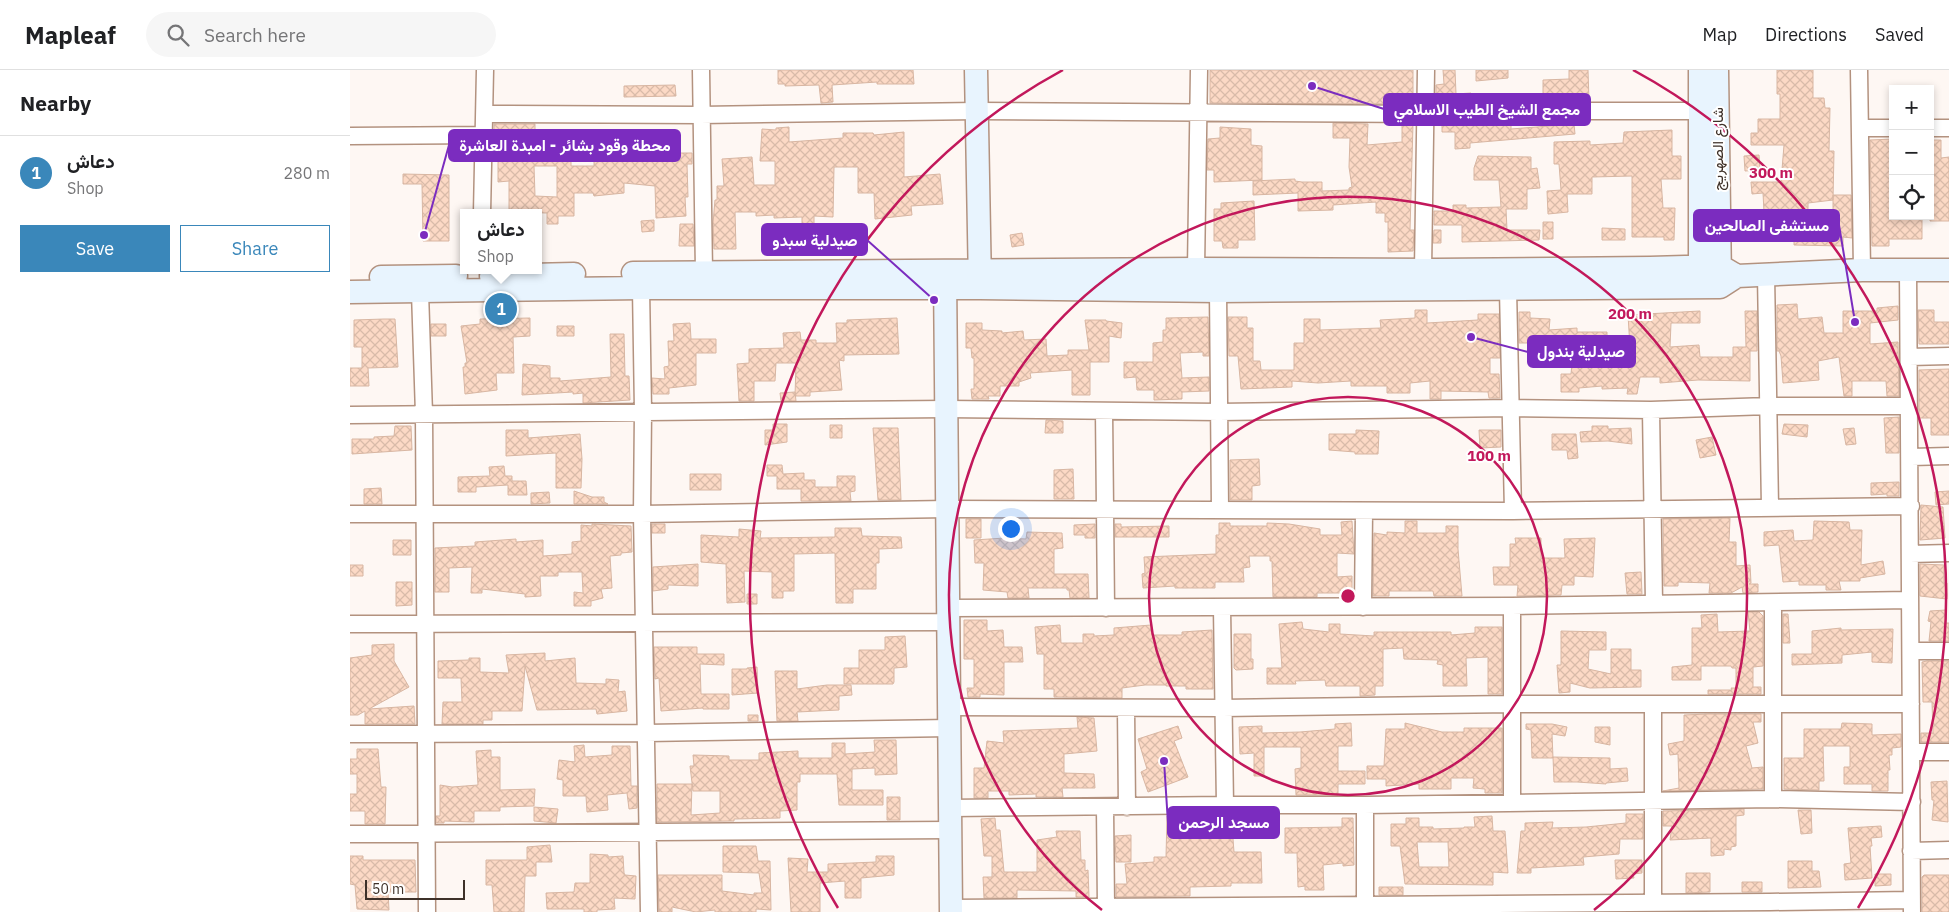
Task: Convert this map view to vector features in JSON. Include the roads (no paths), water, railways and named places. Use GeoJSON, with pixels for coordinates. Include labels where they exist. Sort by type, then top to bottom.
{"type":"FeatureCollection","features":[{"type":"Feature","properties":{"kind":"main road"},"geometry":{"type":"LineString","coordinates":[[976,70],[980,279]]}},
{"type":"Feature","properties":{"kind":"main road"},"geometry":{"type":"LineString","coordinates":[[1700,70],[1700,112],[1715,276]]}},
{"type":"Feature","properties":{"kind":"main road","name":"شارع الصهريج"},"geometry":{"type":"LineString","coordinates":[[1715,276],[1717,70]]}},
{"type":"Feature","properties":{"kind":"main road"},"geometry":{"type":"LineString","coordinates":[[350,277],[480,279],[641,288],[980,279],[1196,269],[1650,268],[1715,276]]}},
{"type":"Feature","properties":{"kind":"main road"},"geometry":{"type":"LineString","coordinates":[[980,279],[1218,291],[1508,290],[1715,276],[1862,270],[1949,270]]}},
{"type":"Feature","properties":{"kind":"main road"},"geometry":{"type":"LineString","coordinates":[[350,292],[420,292],[480,279],[704,272],[945,280]]}},
{"type":"Feature","properties":{"kind":"main road"},"geometry":{"type":"LineString","coordinates":[[945,280],[951,910]]}},
{"type":"Feature","properties":{"kind":"street"},"geometry":{"type":"LineString","coordinates":[[482,209],[485,70]]}},
{"type":"Feature","properties":{"kind":"street"},"geometry":{"type":"LineString","coordinates":[[701,70],[704,272]]}},
{"type":"Feature","properties":{"kind":"street"},"geometry":{"type":"LineString","coordinates":[[1196,269],[1199,70]]}},
{"type":"Feature","properties":{"kind":"street"},"geometry":{"type":"LineString","coordinates":[[1423,270],[1426,70]]}},
{"type":"Feature","properties":{"kind":"street"},"geometry":{"type":"LineString","coordinates":[[1859,70],[1862,270]]}},
{"type":"Feature","properties":{"kind":"street"},"geometry":{"type":"LineString","coordinates":[[485,114],[701,115],[977,111],[1425,114],[1560,111],[1700,112]]}},
{"type":"Feature","properties":{"kind":"street"},"geometry":{"type":"LineString","coordinates":[[1861,128],[1889,128]]}},
{"type":"Feature","properties":{"kind":"street"},"geometry":{"type":"LineString","coordinates":[[1934,128],[1949,128]]}},
{"type":"Feature","properties":{"kind":"street"},"geometry":{"type":"LineString","coordinates":[[350,136],[484,135]]}},
{"type":"Feature","properties":{"kind":"street"},"geometry":{"type":"LineString","coordinates":[[951,910],[1106,907],[1225,909],[1365,905],[1516,908],[1653,902],[1770,907],[1912,906],[1911,457],[1908,270]]}},
{"type":"Feature","properties":{"kind":"street"},"geometry":{"type":"LineString","coordinates":[[1766,275],[1770,507]]}},
{"type":"Feature","properties":{"kind":"street"},"geometry":{"type":"LineString","coordinates":[[641,288],[644,411],[642,514],[649,912]]}},
{"type":"Feature","properties":{"kind":"street"},"geometry":{"type":"LineString","coordinates":[[1508,290],[1513,511]]}},
{"type":"Feature","properties":{"kind":"street"},"geometry":{"type":"LineString","coordinates":[[1218,291],[1220,509]]}},
{"type":"Feature","properties":{"kind":"street"},"geometry":{"type":"LineString","coordinates":[[420,292],[424,414],[427,912]]}},
{"type":"Feature","properties":{"kind":"street"},"geometry":{"type":"LineString","coordinates":[[1909,357],[1949,356]]}},
{"type":"Feature","properties":{"kind":"street"},"geometry":{"type":"LineString","coordinates":[[350,415],[946,409],[1219,412],[1512,408],[1651,410],[1768,406],[1909,406]]}},
{"type":"Feature","properties":{"kind":"street"},"geometry":{"type":"LineString","coordinates":[[1651,410],[1654,603]]}},
{"type":"Feature","properties":{"kind":"street"},"geometry":{"type":"LineString","coordinates":[[1104,412],[1106,608]]}},
{"type":"Feature","properties":{"kind":"street"},"geometry":{"type":"LineString","coordinates":[[1911,457],[1949,456]]}},
{"type":"Feature","properties":{"kind":"street"},"geometry":{"type":"LineString","coordinates":[[350,514],[642,514],[947,508],[1513,511],[1911,506]]}},
{"type":"Feature","properties":{"kind":"street"},"geometry":{"type":"LineString","coordinates":[[1363,607],[1364,511]]}},
{"type":"Feature","properties":{"kind":"street"},"geometry":{"type":"LineString","coordinates":[[1910,554],[1949,553]]}},
{"type":"Feature","properties":{"kind":"street"},"geometry":{"type":"LineString","coordinates":[[350,624],[645,624],[1106,608],[1512,606],[1910,600]]}},
{"type":"Feature","properties":{"kind":"street"},"geometry":{"type":"LineString","coordinates":[[1773,603],[1773,799]]}},
{"type":"Feature","properties":{"kind":"street"},"geometry":{"type":"LineString","coordinates":[[1512,606],[1510,704],[1512,802]]}},
{"type":"Feature","properties":{"kind":"street"},"geometry":{"type":"LineString","coordinates":[[1222,608],[1225,805]]}},
{"type":"Feature","properties":{"kind":"street"},"geometry":{"type":"LineString","coordinates":[[1911,651],[1949,652]]}},
{"type":"Feature","properties":{"kind":"street"},"geometry":{"type":"LineString","coordinates":[[350,734],[646,733],[1126,709],[1510,704],[1911,704]]}},
{"type":"Feature","properties":{"kind":"street"},"geometry":{"type":"LineString","coordinates":[[1653,902],[1652,800],[1654,705]]}},
{"type":"Feature","properties":{"kind":"street"},"geometry":{"type":"LineString","coordinates":[[1126,709],[1127,807]]}},
{"type":"Feature","properties":{"kind":"street"},"geometry":{"type":"LineString","coordinates":[[1911,752],[1949,752]]}},
{"type":"Feature","properties":{"kind":"street"},"geometry":{"type":"LineString","coordinates":[[350,834],[648,833],[950,819],[1127,807],[1773,799],[1912,802]]}},
{"type":"Feature","properties":{"kind":"street"},"geometry":{"type":"LineString","coordinates":[[1365,805],[1365,905]]}},
{"type":"Feature","properties":{"kind":"street"},"geometry":{"type":"LineString","coordinates":[[1105,808],[1106,907]]}},
{"type":"Feature","properties":{"kind":"street"},"geometry":{"type":"LineString","coordinates":[[1911,851],[1949,850]]}},
{"type":"Feature","properties":{"kind":"place","name":"مجمع الشيخ الطيب الاسلامي"},"geometry":{"type":"Point","coordinates":[1312,86]}},
{"type":"Feature","properties":{"kind":"place","name":"محطة وقود بشائر - امبدة العاشرة"},"geometry":{"type":"Point","coordinates":[424,235]}},
{"type":"Feature","properties":{"kind":"place","name":"صيدلية سبدو"},"geometry":{"type":"Point","coordinates":[934,300]}},
{"type":"Feature","properties":{"kind":"place","name":"دعاش"},"geometry":{"type":"Point","coordinates":[501,309]}},
{"type":"Feature","properties":{"kind":"place","name":"مستشفى الصالحين"},"geometry":{"type":"Point","coordinates":[1855,322]}},
{"type":"Feature","properties":{"kind":"place","name":"صيدلية بندول"},"geometry":{"type":"Point","coordinates":[1471,337]}},
{"type":"Feature","properties":{"kind":"place","name":"مسجد الرحمن"},"geometry":{"type":"Point","coordinates":[1164,761]}}]}
